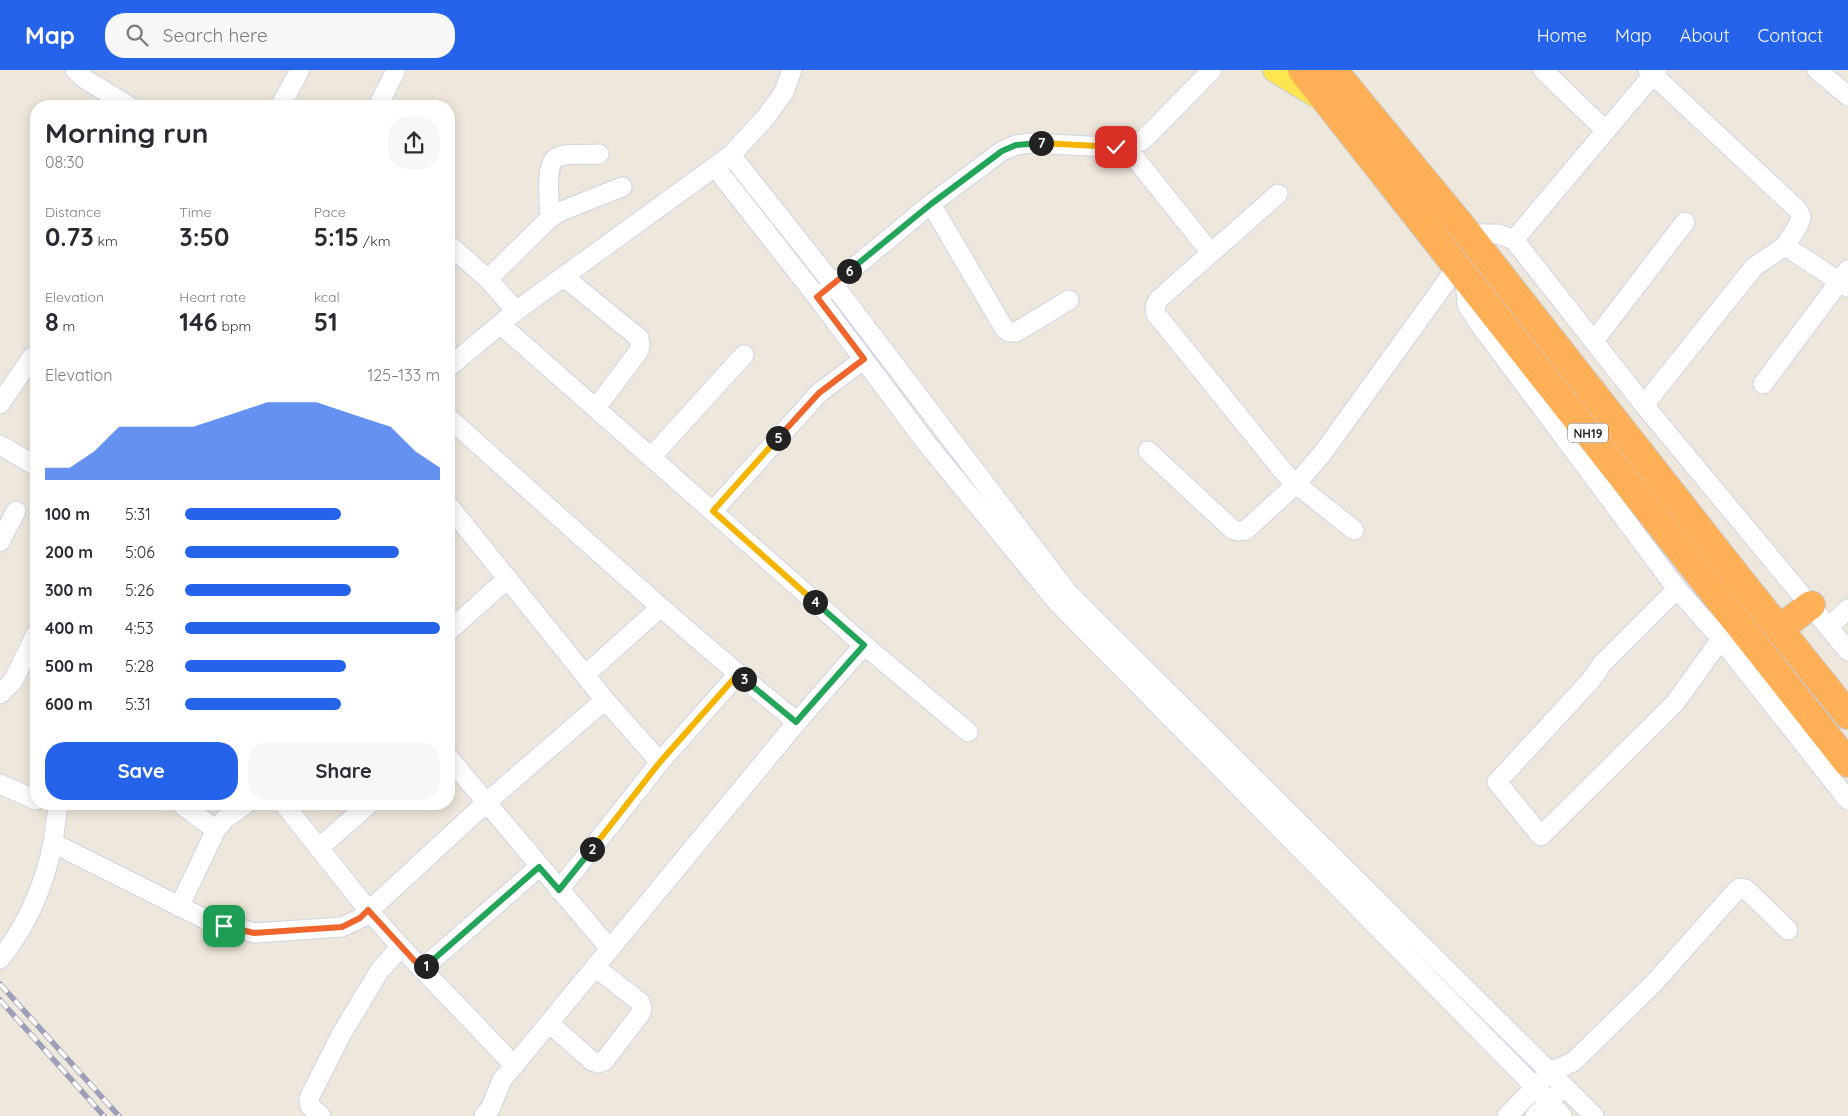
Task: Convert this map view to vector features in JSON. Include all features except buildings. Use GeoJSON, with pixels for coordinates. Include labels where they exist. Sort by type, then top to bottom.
{"type":"FeatureCollection","features":[{"type":"Feature","properties":{"kind":"highway","name":"NH19"},"geometry":{"type":"LineString","coordinates":[[1302,70],[1340,88],[1468,234],[1739,579],[1848,714]]}},
{"type":"Feature","properties":{"kind":"highway","name":"NH19"},"geometry":{"type":"LineString","coordinates":[[1333,70],[1340,88],[1461,272],[1848,763]]}},
{"type":"Feature","properties":{"kind":"highway"},"geometry":{"type":"LineString","coordinates":[[1716,594],[1739,579]]}},
{"type":"Feature","properties":{"kind":"highway"},"geometry":{"type":"LineString","coordinates":[[1779,629],[1811,605]]}},
{"type":"Feature","properties":{"kind":"main road"},"geometry":{"type":"LineString","coordinates":[[1276,70],[1340,88]]}},
{"type":"Feature","properties":{"kind":"street"},"geometry":{"type":"LineString","coordinates":[[75,70],[85,79],[120,100]]}},
{"type":"Feature","properties":{"kind":"street"},"geometry":{"type":"LineString","coordinates":[[283,100],[300,70]]}},
{"type":"Feature","properties":{"kind":"street"},"geometry":{"type":"LineString","coordinates":[[381,100],[396,70]]}},
{"type":"Feature","properties":{"kind":"street"},"geometry":{"type":"LineString","coordinates":[[455,361],[516,311],[731,155],[771,111],[784,92],[792,70]]}},
{"type":"Feature","properties":{"kind":"street"},"geometry":{"type":"LineString","coordinates":[[817,297],[931,204],[1002,151],[1016,145],[1030,143],[1127,148],[1136,146],[1212,70]]}},
{"type":"Feature","properties":{"kind":"street"},"geometry":{"type":"LineString","coordinates":[[1543,70],[1606,131]]}},
{"type":"Feature","properties":{"kind":"street"},"geometry":{"type":"LineString","coordinates":[[1817,70],[1848,96]]}},
{"type":"Feature","properties":{"kind":"street"},"geometry":{"type":"LineString","coordinates":[[1514,240],[1606,131],[1652,72],[1798,210],[1801,217],[1798,226],[1785,246],[1754,267],[1644,405]]}},
{"type":"Feature","properties":{"kind":"street"},"geometry":{"type":"LineString","coordinates":[[1127,148],[1211,252]]}},
{"type":"Feature","properties":{"kind":"street"},"geometry":{"type":"LineString","coordinates":[[550,218],[549,169],[553,161],[558,156],[599,154]]}},
{"type":"Feature","properties":{"kind":"street"},"geometry":{"type":"LineString","coordinates":[[731,155],[833,284],[1069,594],[1594,1116]]}},
{"type":"Feature","properties":{"kind":"street"},"geometry":{"type":"LineString","coordinates":[[715,167],[817,297],[927,444],[1057,602],[1562,1116]]}},
{"type":"Feature","properties":{"kind":"street"},"geometry":{"type":"LineString","coordinates":[[488,279],[550,218],[560,212],[622,187]]}},
{"type":"Feature","properties":{"kind":"street"},"geometry":{"type":"LineString","coordinates":[[1278,194],[1159,299],[1155,306],[1156,314],[1296,484],[1354,530]]}},
{"type":"Feature","properties":{"kind":"street"},"geometry":{"type":"LineString","coordinates":[[931,204],[1004,328],[1009,332],[1016,332],[1069,300]]}},
{"type":"Feature","properties":{"kind":"street"},"geometry":{"type":"LineString","coordinates":[[1594,341],[1685,222]]}},
{"type":"Feature","properties":{"kind":"street"},"geometry":{"type":"LineString","coordinates":[[1468,234],[1498,234],[1514,240],[1644,405],[1848,651]]}},
{"type":"Feature","properties":{"kind":"street"},"geometry":{"type":"LineString","coordinates":[[1763,384],[1845,280],[1785,246]]}},
{"type":"Feature","properties":{"kind":"street"},"geometry":{"type":"LineString","coordinates":[[455,250],[488,279],[516,311]]}},
{"type":"Feature","properties":{"kind":"street"},"geometry":{"type":"LineString","coordinates":[[1148,452],[1232,529],[1238,531],[1246,530],[1296,484],[1322,454],[1461,272]]}},
{"type":"Feature","properties":{"kind":"street"},"geometry":{"type":"LineString","coordinates":[[1461,272],[1467,305],[1476,318],[1678,590],[1721,640],[1848,800]]}},
{"type":"Feature","properties":{"kind":"street"},"geometry":{"type":"LineString","coordinates":[[564,276],[639,338],[640,346],[638,352],[596,408]]}},
{"type":"Feature","properties":{"kind":"street"},"geometry":{"type":"LineString","coordinates":[[500,324],[652,456],[864,645],[968,732]]}},
{"type":"Feature","properties":{"kind":"street"},"geometry":{"type":"LineString","coordinates":[[652,456],[744,355]]}},
{"type":"Feature","properties":{"kind":"street"},"geometry":{"type":"LineString","coordinates":[[713,511],[806,405],[864,359]]}},
{"type":"Feature","properties":{"kind":"street"},"geometry":{"type":"LineString","coordinates":[[0,404],[30,361]]}},
{"type":"Feature","properties":{"kind":"street"},"geometry":{"type":"LineString","coordinates":[[455,423],[660,607],[796,722]]}},
{"type":"Feature","properties":{"kind":"street"},"geometry":{"type":"LineString","coordinates":[[0,445],[30,462]]}},
{"type":"Feature","properties":{"kind":"street"},"geometry":{"type":"LineString","coordinates":[[0,542],[16,511]]}},
{"type":"Feature","properties":{"kind":"street"},"geometry":{"type":"LineString","coordinates":[[455,520],[508,578],[605,700],[660,762]]}},
{"type":"Feature","properties":{"kind":"street"},"geometry":{"type":"LineString","coordinates":[[455,626],[508,578]]}},
{"type":"Feature","properties":{"kind":"street"},"geometry":{"type":"LineString","coordinates":[[1678,590],[1602,664],[1591,680],[1497,782],[1541,836],[1675,703],[1721,640]]}},
{"type":"Feature","properties":{"kind":"street"},"geometry":{"type":"LineString","coordinates":[[585,675],[660,607]]}},
{"type":"Feature","properties":{"kind":"street"},"geometry":{"type":"LineString","coordinates":[[1830,627],[1848,610]]}},
{"type":"Feature","properties":{"kind":"street"},"geometry":{"type":"LineString","coordinates":[[484,1116],[491,1107],[502,1080],[514,1065],[796,722],[864,645]]}},
{"type":"Feature","properties":{"kind":"street"},"geometry":{"type":"LineString","coordinates":[[0,694],[13,681],[30,646]]}},
{"type":"Feature","properties":{"kind":"street"},"geometry":{"type":"LineString","coordinates":[[559,890],[660,762],[738,674]]}},
{"type":"Feature","properties":{"kind":"street"},"geometry":{"type":"LineString","coordinates":[[53,843],[207,920],[254,933],[342,927],[360,918],[487,802],[605,700]]}},
{"type":"Feature","properties":{"kind":"street"},"geometry":{"type":"LineString","coordinates":[[455,765],[610,949]]}},
{"type":"Feature","properties":{"kind":"street"},"geometry":{"type":"LineString","coordinates":[[0,784],[30,797]]}},
{"type":"Feature","properties":{"kind":"street"},"geometry":{"type":"LineString","coordinates":[[0,959],[27,920],[40,890],[53,843],[55,810]]}},
{"type":"Feature","properties":{"kind":"street"},"geometry":{"type":"LineString","coordinates":[[188,810],[216,830]]}},
{"type":"Feature","properties":{"kind":"street"},"geometry":{"type":"LineString","coordinates":[[180,907],[216,830],[224,819],[237,810]]}},
{"type":"Feature","properties":{"kind":"street"},"geometry":{"type":"LineString","coordinates":[[289,810],[368,910],[514,1065]]}},
{"type":"Feature","properties":{"kind":"street"},"geometry":{"type":"LineString","coordinates":[[320,847],[362,810]]}},
{"type":"Feature","properties":{"kind":"street"},"geometry":{"type":"LineString","coordinates":[[422,969],[539,867]]}},
{"type":"Feature","properties":{"kind":"street"},"geometry":{"type":"LineString","coordinates":[[1508,1116],[1550,1072],[1573,1062],[1654,983],[1740,888],[1746,890],[1788,930]]}},
{"type":"Feature","properties":{"kind":"street"},"geometry":{"type":"LineString","coordinates":[[321,1116],[310,1106],[309,1098],[342,1033],[380,970],[401,947]]}},
{"type":"Feature","properties":{"kind":"street"},"geometry":{"type":"LineString","coordinates":[[549,1022],[592,1061],[598,1063],[604,1060],[641,1013],[642,1008],[640,1002],[595,967]]}},
{"type":"Feature","properties":{"kind":"street"},"geometry":{"type":"LineString","coordinates":[[1534,1116],[1564,1087],[1573,1062]]}},
{"type":"Feature","properties":{"kind":"railway"},"geometry":{"type":"LineString","coordinates":[[0,984],[119,1116]]}},
{"type":"Feature","properties":{"kind":"railway"},"geometry":{"type":"LineString","coordinates":[[0,1000],[104,1116]]}},
{"type":"Feature","properties":{"kind":"route"},"geometry":{"type":"LineString","coordinates":[[224,926],[254,933],[342,927],[360,918],[368,910],[422,969],[539,867],[559,890],[660,762],[738,674],[796,722],[864,645],[713,511],[806,405],[864,359],[817,297],[931,204],[1002,151],[1016,145],[1030,143],[1116,147]]}}]}
